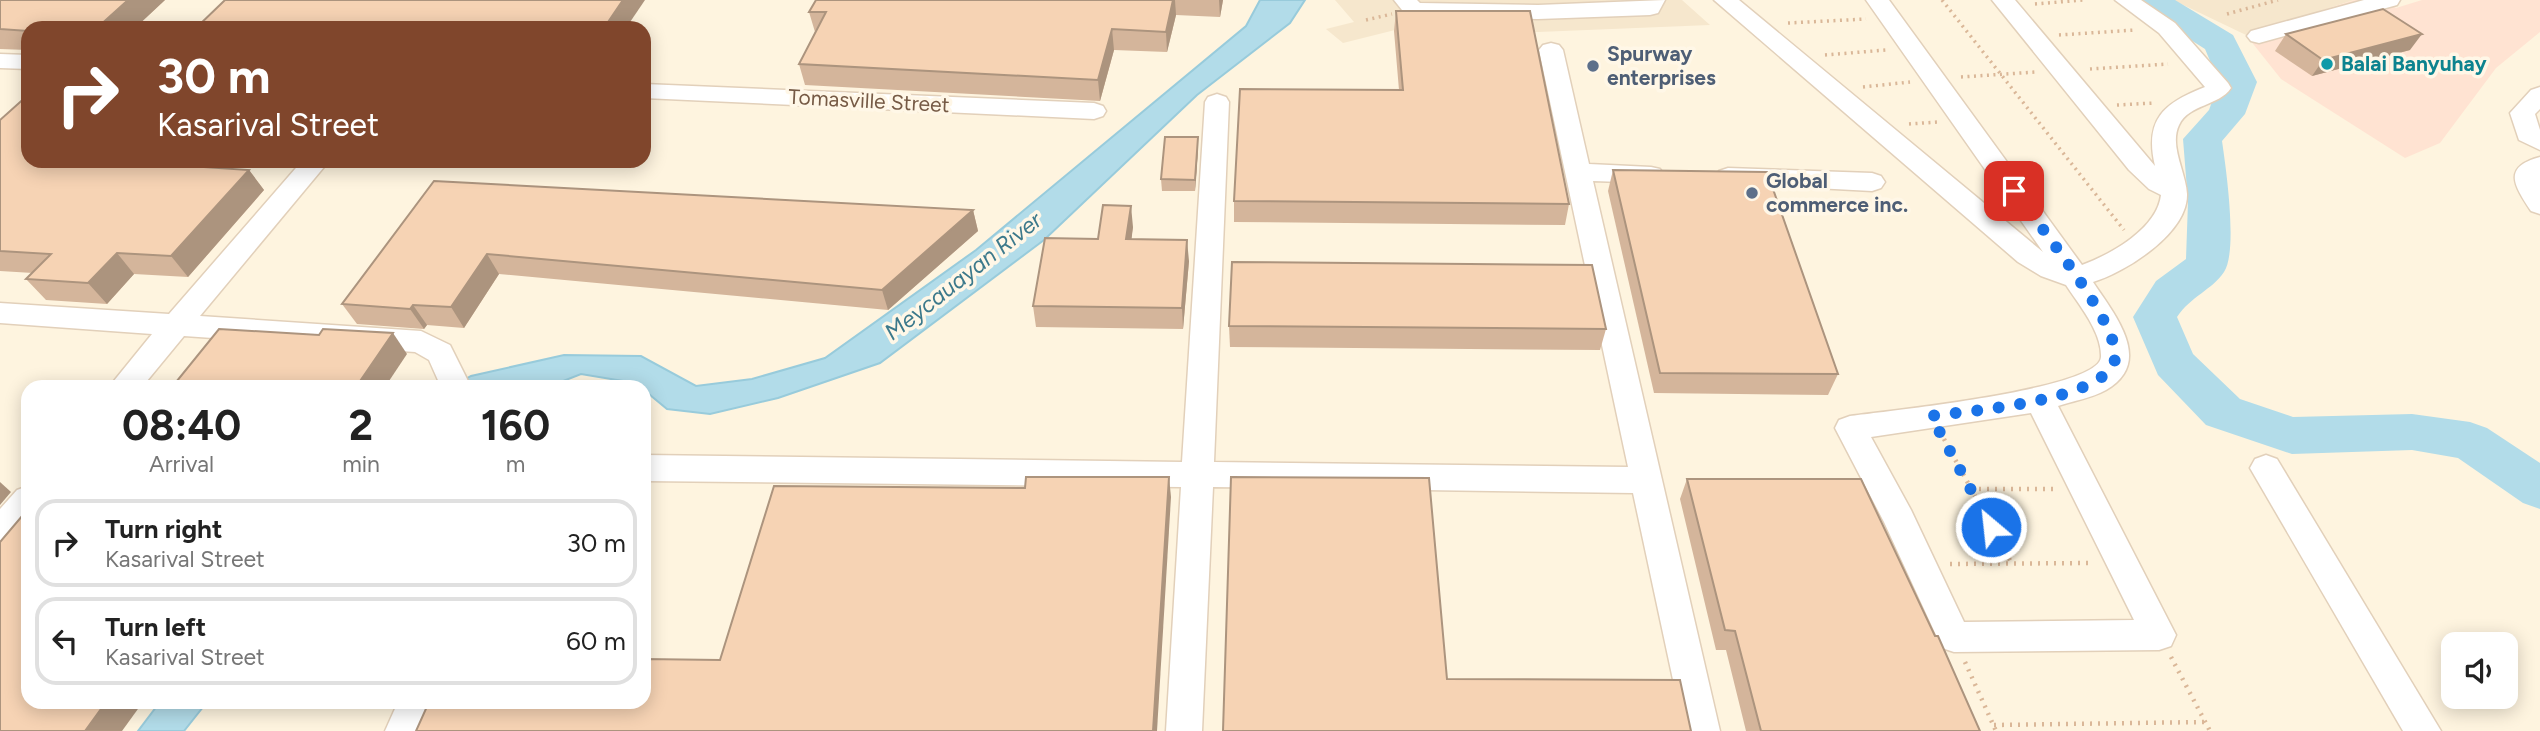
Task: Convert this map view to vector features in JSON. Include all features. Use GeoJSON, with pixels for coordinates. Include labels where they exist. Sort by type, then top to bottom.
{"type":"FeatureCollection","features":[{"type":"Feature","properties":{"kind":"street"},"geometry":{"type":"LineString","coordinates":[[1405,0],[1414,9],[1469,6],[1650,8],[1654,0]]}},
{"type":"Feature","properties":{"kind":"street"},"geometry":{"type":"LineString","coordinates":[[1724,0],[2028,255],[2060,273],[2076,276],[2107,265],[2165,222],[2173,206],[2174,191],[2164,130],[2170,119],[2192,102],[2219,88],[2167,28],[2126,0]]}},
{"type":"Feature","properties":{"kind":"street"},"geometry":{"type":"LineString","coordinates":[[2259,36],[2384,2]]}},
{"type":"Feature","properties":{"kind":"street"},"geometry":{"type":"LineString","coordinates":[[2006,3],[2148,175],[2174,191]]}},
{"type":"Feature","properties":{"kind":"street"},"geometry":{"type":"LineString","coordinates":[[1883,9],[2076,276],[2111,334],[2116,358],[2109,372],[2094,383],[2040,400],[1850,428],[1921,565],[1954,637],[2159,635],[2040,400]]}},
{"type":"Feature","properties":{"kind":"street"},"geometry":{"type":"LineString","coordinates":[[1551,50],[1702,731]]}},
{"type":"Feature","properties":{"kind":"street"},"geometry":{"type":"LineString","coordinates":[[0,61],[21,62]]}},
{"type":"Feature","properties":{"kind":"street","name":"Tomasville Street"},"geometry":{"type":"LineString","coordinates":[[651,91],[1094,111]]}},
{"type":"Feature","properties":{"kind":"street"},"geometry":{"type":"LineString","coordinates":[[2540,95],[2522,113],[2528,134],[2540,142]]}},
{"type":"Feature","properties":{"kind":"street"},"geometry":{"type":"LineString","coordinates":[[1184,731],[1217,102]]}},
{"type":"Feature","properties":{"kind":"street"},"geometry":{"type":"LineString","coordinates":[[2540,165],[2528,170],[2529,183],[2540,205]]}},
{"type":"Feature","properties":{"kind":"street"},"geometry":{"type":"LineString","coordinates":[[130,380],[310,168]]}},
{"type":"Feature","properties":{"kind":"street"},"geometry":{"type":"LineString","coordinates":[[1577,172],[1671,175]]}},
{"type":"Feature","properties":{"kind":"street"},"geometry":{"type":"LineString","coordinates":[[1698,176],[1872,182]]}},
{"type":"Feature","properties":{"kind":"street"},"geometry":{"type":"LineString","coordinates":[[0,313],[421,342],[440,353],[453,380]]}},
{"type":"Feature","properties":{"kind":"street"},"geometry":{"type":"LineString","coordinates":[[651,468],[1646,480]]}},
{"type":"Feature","properties":{"kind":"street"},"geometry":{"type":"LineString","coordinates":[[2266,468],[2423,731]]}},
{"type":"Feature","properties":{"kind":"street"},"geometry":{"type":"LineString","coordinates":[[0,532],[21,507]]}},
{"type":"Feature","properties":{"kind":"street"},"geometry":{"type":"LineString","coordinates":[[403,731],[413,709]]}},
{"type":"Feature","properties":{"kind":"path"},"geometry":{"type":"LineString","coordinates":[[1942,0],[2136,246]]}},
{"type":"Feature","properties":{"kind":"path"},"geometry":{"type":"LineString","coordinates":[[2006,3],[2083,0]]}},
{"type":"Feature","properties":{"kind":"path"},"geometry":{"type":"LineString","coordinates":[[2227,14],[2278,0]]}},
{"type":"Feature","properties":{"kind":"path"},"geometry":{"type":"LineString","coordinates":[[1755,25],[1883,9]]}},
{"type":"Feature","properties":{"kind":"path"},"geometry":{"type":"LineString","coordinates":[[2034,36],[2167,28]]}},
{"type":"Feature","properties":{"kind":"path"},"geometry":{"type":"LineString","coordinates":[[1794,57],[1912,48]]}},
{"type":"Feature","properties":{"kind":"path"},"geometry":{"type":"LineString","coordinates":[[1835,91],[1934,79],[2199,62]]}},
{"type":"Feature","properties":{"kind":"path"},"geometry":{"type":"LineString","coordinates":[[2092,106],[2192,102]]}},
{"type":"Feature","properties":{"kind":"path"},"geometry":{"type":"LineString","coordinates":[[1876,127],[1963,120]]}},
{"type":"Feature","properties":{"kind":"path"},"geometry":{"type":"LineString","coordinates":[[1931,416],[2012,564]]}},
{"type":"Feature","properties":{"kind":"path"},"geometry":{"type":"LineString","coordinates":[[1971,489],[2085,489]]}},
{"type":"Feature","properties":{"kind":"path"},"geometry":{"type":"LineString","coordinates":[[1921,565],[2121,563]]}},
{"type":"Feature","properties":{"kind":"path"},"geometry":{"type":"LineString","coordinates":[[2159,635],[2210,731]]}},
{"type":"Feature","properties":{"kind":"path"},"geometry":{"type":"LineString","coordinates":[[1954,637],[1995,728],[2206,722]]}},
{"type":"Feature","properties":{"kind":"shaded area"},"geometry":{"type":"Polygon","coordinates":[[[1335,0],[1682,0],[1710,25],[1538,32],[1395,30],[1343,43],[1326,29],[1354,22],[1335,0]]]}},
{"type":"Feature","properties":{"kind":"shaded area"},"geometry":{"type":"Polygon","coordinates":[[[2173,0],[2354,0],[2246,35],[2173,0]]]}},
{"type":"Feature","properties":{"kind":"shaded area"},"geometry":{"type":"Polygon","coordinates":[[[2354,0],[2380,0],[2396,8],[2422,0],[2540,0],[2540,32],[2496,68],[2440,143],[2405,158],[2281,79],[2246,35],[2354,0]]]}},
{"type":"Feature","properties":{"kind":"water","name":"Meycauayan River"},"geometry":{"type":"Polygon","coordinates":[[[1260,0],[1305,0],[1290,23],[1197,95],[1044,240],[880,363],[778,398],[710,414],[667,409],[651,396],[651,380],[617,380],[581,374],[566,380],[464,380],[471,376],[564,355],[641,356],[696,386],[752,379],[825,358],[976,250],[1246,26],[1260,0]]]}},
{"type":"Feature","properties":{"kind":"water"},"geometry":{"type":"Polygon","coordinates":[[[155,709],[201,709],[184,731],[138,731],[155,709]]]}},
{"type":"Feature","properties":{"kind":"building"},"geometry":{"type":"Polygon","coordinates":[[[0,0],[128,0],[105,21],[21,21],[21,30],[0,29],[0,0]]]}},
{"type":"Feature","properties":{"kind":"building"},"geometry":{"type":"Polygon","coordinates":[[[225,0],[623,0],[609,21],[203,21],[225,0]]]}},
{"type":"Feature","properties":{"kind":"building"},"geometry":{"type":"Polygon","coordinates":[[[816,0],[1173,0],[1166,32],[1112,29],[1098,80],[799,64],[826,12],[809,12],[816,0]]]}},
{"type":"Feature","properties":{"kind":"building"},"geometry":{"type":"Polygon","coordinates":[[[2383,9],[2422,34],[2323,60],[2286,34],[2383,9]]]}},
{"type":"Feature","properties":{"kind":"building"},"geometry":{"type":"Polygon","coordinates":[[[1396,11],[1530,11],[1569,204],[1234,201],[1240,89],[1403,90],[1396,11]]]}},
{"type":"Feature","properties":{"kind":"building"},"geometry":{"type":"Polygon","coordinates":[[[21,101],[21,168],[249,170],[171,256],[117,253],[88,283],[26,279],[51,254],[0,251],[0,120],[21,101]]]}},
{"type":"Feature","properties":{"kind":"building"},"geometry":{"type":"Polygon","coordinates":[[[1165,137],[1198,137],[1195,180],[1161,179],[1165,137]]]}},
{"type":"Feature","properties":{"kind":"building"},"geometry":{"type":"Polygon","coordinates":[[[1613,170],[1767,172],[1838,374],[1660,373],[1613,170]]]}},
{"type":"Feature","properties":{"kind":"building"},"geometry":{"type":"Polygon","coordinates":[[[434,181],[973,210],[882,290],[487,254],[451,307],[413,305],[410,309],[342,304],[434,181]]]}},
{"type":"Feature","properties":{"kind":"building"},"geometry":{"type":"Polygon","coordinates":[[[1103,205],[1131,206],[1126,239],[1187,240],[1182,308],[1033,306],[1045,238],[1098,239],[1103,205]]]}},
{"type":"Feature","properties":{"kind":"building"},"geometry":{"type":"Polygon","coordinates":[[[1232,262],[1592,265],[1606,329],[1229,326],[1232,262]]]}},
{"type":"Feature","properties":{"kind":"building"},"geometry":{"type":"Polygon","coordinates":[[[219,329],[319,335],[323,329],[393,333],[361,380],[178,380],[219,329]]]}},
{"type":"Feature","properties":{"kind":"building"},"geometry":{"type":"Polygon","coordinates":[[[1026,477],[1169,477],[1153,731],[416,731],[426,709],[651,709],[651,659],[720,660],[774,486],[1025,488],[1026,477]]]}},
{"type":"Feature","properties":{"kind":"building"},"geometry":{"type":"Polygon","coordinates":[[[1231,477],[1429,478],[1447,679],[1680,680],[1691,731],[1223,731],[1231,477]]]}},
{"type":"Feature","properties":{"kind":"building"},"geometry":{"type":"Polygon","coordinates":[[[1687,479],[1861,479],[1935,636],[1938,636],[1980,731],[1761,731],[1735,631],[1725,630],[1687,479]]]}},
{"type":"Feature","properties":{"kind":"building"},"geometry":{"type":"Polygon","coordinates":[[[21,517],[21,709],[101,709],[85,731],[0,731],[0,542],[21,517]]]}},
{"type":"Feature","properties":{"kind":"waterway"},"geometry":{"type":"LineString","coordinates":[[2151,0],[2220,43],[2238,82],[2226,114],[2202,139],[2208,202],[2207,265],[2171,292],[2155,317],[2174,363],[2223,412],[2292,436],[2412,432],[2470,441],[2540,489]]}},
{"type":"Feature","properties":{"kind":"place","name":"Balai Banyuhay"},"geometry":{"type":"Point","coordinates":[2327,64]}},
{"type":"Feature","properties":{"kind":"place","name":"Spurway enterprises"},"geometry":{"type":"Point","coordinates":[1593,66]}},
{"type":"Feature","properties":{"kind":"place","name":"Global commerce inc."},"geometry":{"type":"Point","coordinates":[1752,193]}},
{"type":"Feature","properties":{"kind":"route"},"geometry":{"type":"LineString","coordinates":[[1991,527],[1931,416],[2040,400],[2068,393],[2094,383],[2109,372],[2116,358],[2111,334],[2096,306],[2014,191]]}}]}
